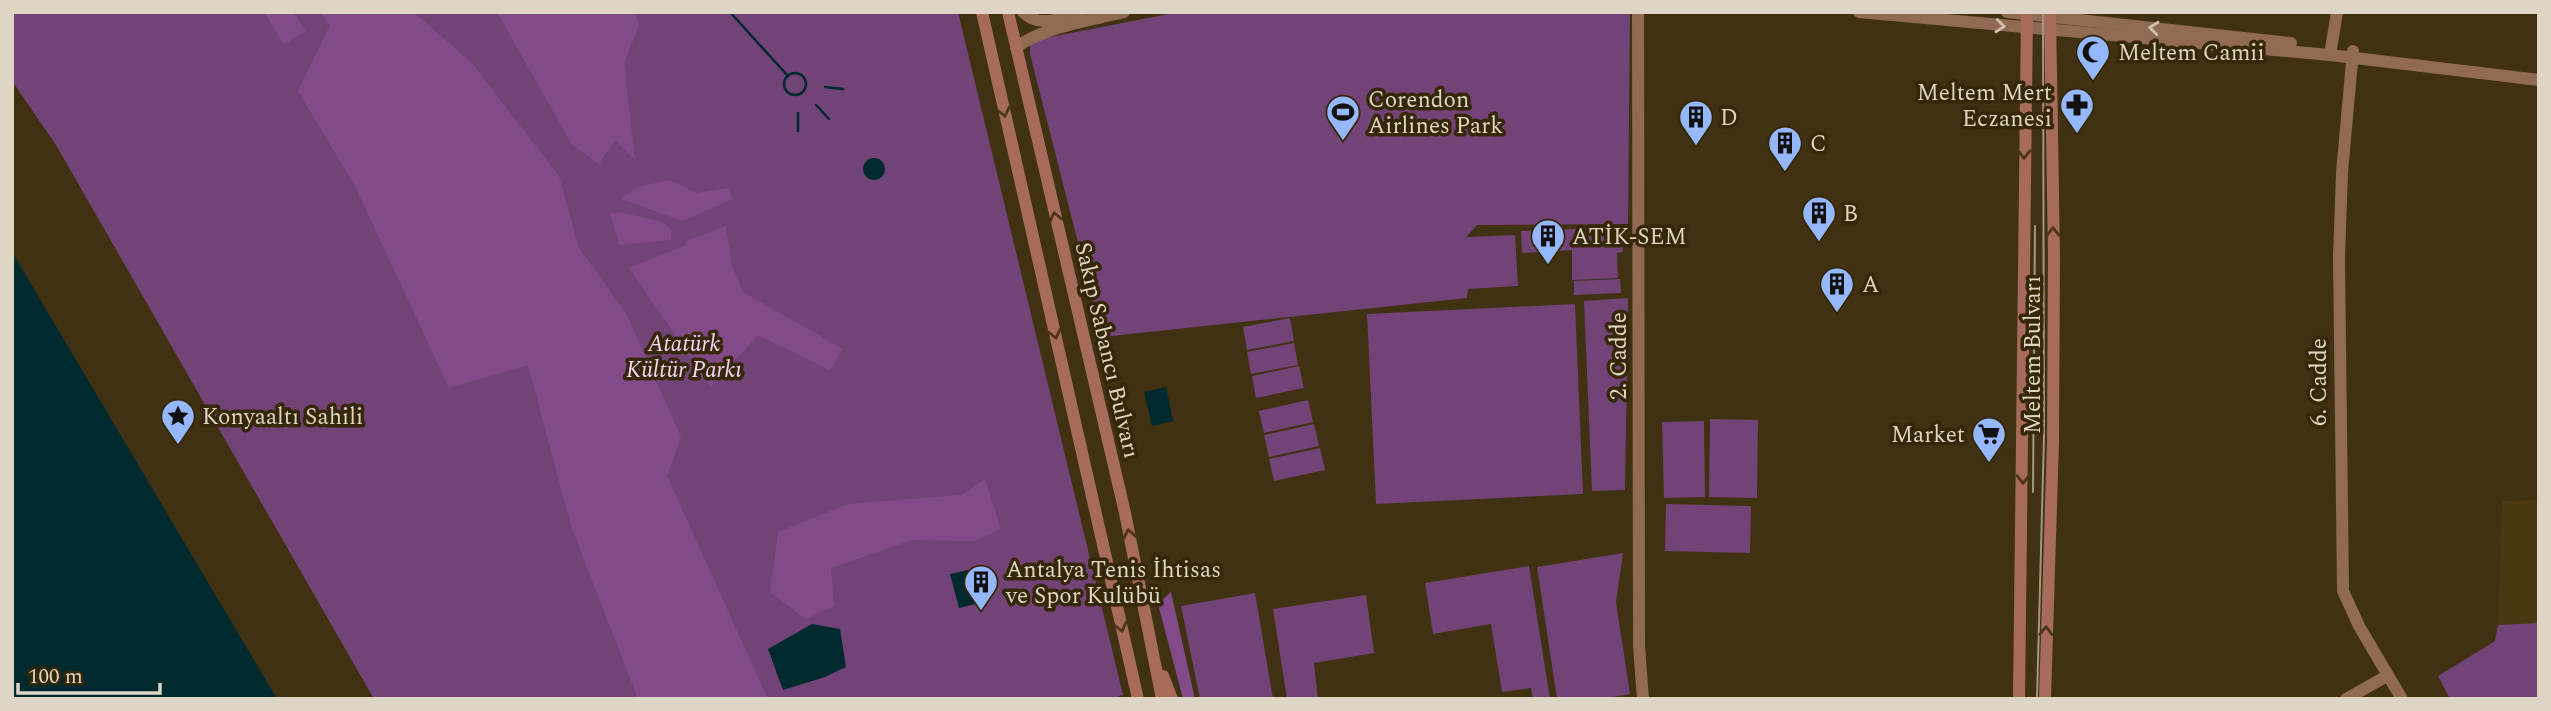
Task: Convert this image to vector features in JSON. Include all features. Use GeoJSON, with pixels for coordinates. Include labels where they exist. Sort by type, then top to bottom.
{"type":"FeatureCollection","features":[{"type":"Feature","properties":{"kind":"main road"},"geometry":{"type":"LineString","coordinates":[[979,12],[1137,699]]}},
{"type":"Feature","properties":{"kind":"main road","name":"Sakıp Sabancı Bulvarı"},"geometry":{"type":"LineString","coordinates":[[1008,12],[1125,513],[1162,699]]}},
{"type":"Feature","properties":{"kind":"main road"},"geometry":{"type":"LineString","coordinates":[[1015,12],[1016,47]]}},
{"type":"Feature","properties":{"kind":"main road","name":"Meltem Bulvarı"},"geometry":{"type":"LineString","coordinates":[[2019,699],[2026,13]]}},
{"type":"Feature","properties":{"kind":"main road","name":"Meltem Bulvarı"},"geometry":{"type":"LineString","coordinates":[[2045,699],[2053,442],[2054,255],[2050,15]]}},
{"type":"Feature","properties":{"kind":"main road"},"geometry":{"type":"LineString","coordinates":[[1146,625],[1170,699]]}},
{"type":"Feature","properties":{"kind":"street"},"geometry":{"type":"LineString","coordinates":[[1023,12],[1036,21],[1048,22],[1081,12]]}},
{"type":"Feature","properties":{"kind":"street"},"geometry":{"type":"LineString","coordinates":[[1016,47],[1030,38],[1048,32],[1124,12]]}},
{"type":"Feature","properties":{"kind":"street","name":"2. Cadde"},"geometry":{"type":"LineString","coordinates":[[1638,12],[1639,646],[1643,699]]}},
{"type":"Feature","properties":{"kind":"street"},"geometry":{"type":"LineString","coordinates":[[1859,12],[2050,31],[2331,51]]}},
{"type":"Feature","properties":{"kind":"street"},"geometry":{"type":"LineString","coordinates":[[2007,12],[2050,15],[2539,80]]}},
{"type":"Feature","properties":{"kind":"street"},"geometry":{"type":"LineString","coordinates":[[2331,51],[2337,12]]}},
{"type":"Feature","properties":{"kind":"street"},"geometry":{"type":"LineString","coordinates":[[2353,54],[2539,71]]}},
{"type":"Feature","properties":{"kind":"street","name":"6. Cadde"},"geometry":{"type":"LineString","coordinates":[[2353,54],[2342,172],[2339,258],[2343,591],[2359,626],[2402,699]]}},
{"type":"Feature","properties":{"kind":"street"},"geometry":{"type":"LineString","coordinates":[[2346,699],[2387,676]]}},
{"type":"Feature","properties":{"kind":"shaded area"},"geometry":{"type":"Polygon","coordinates":[[[264,12],[293,12],[306,31],[284,45],[264,12]]]}},
{"type":"Feature","properties":{"kind":"shaded area"},"geometry":{"type":"Polygon","coordinates":[[[320,12],[413,12],[471,62],[559,176],[579,248],[627,315],[681,437],[667,476],[768,699],[638,699],[571,526],[528,365],[449,388],[355,186],[298,91],[330,25],[320,12]]]}},
{"type":"Feature","properties":{"kind":"shaded area"},"geometry":{"type":"Polygon","coordinates":[[[497,12],[635,12],[639,25],[624,64],[635,160],[615,140],[599,164],[572,145],[497,12]]]}},
{"type":"Feature","properties":{"kind":"shaded area"},"geometry":{"type":"Polygon","coordinates":[[[670,180],[696,193],[728,188],[733,199],[682,221],[621,199],[637,187],[670,180]]]}},
{"type":"Feature","properties":{"kind":"shaded area"},"geometry":{"type":"Polygon","coordinates":[[[620,212],[662,222],[672,230],[671,240],[619,245],[610,214],[620,212]]]}},
{"type":"Feature","properties":{"kind":"shaded area"},"geometry":{"type":"Polygon","coordinates":[[[726,226],[732,266],[743,292],[843,349],[830,370],[758,335],[711,387],[629,268],[684,246],[688,240],[726,226]]]}},
{"type":"Feature","properties":{"kind":"shaded area"},"geometry":{"type":"Polygon","coordinates":[[[985,479],[1001,529],[974,541],[912,540],[831,568],[834,606],[806,619],[770,592],[778,532],[848,504],[961,495],[985,479]]]}},
{"type":"Feature","properties":{"kind":"shaded area"},"geometry":{"type":"Polygon","coordinates":[[[2539,500],[2539,623],[2498,625],[2502,501],[2539,500]]]}},
{"type":"Feature","properties":{"kind":"shaded area"},"geometry":{"type":"Polygon","coordinates":[[[1171,592],[1195,699],[1183,699],[1158,604],[1171,592]]]}},
{"type":"Feature","properties":{"kind":"green space","name":"Atatürk Kültür Parkı"},"geometry":{"type":"Polygon","coordinates":[[[12,12],[958,12],[1123,695],[1110,699],[374,699],[56,145],[12,81],[12,12]]]}},
{"type":"Feature","properties":{"kind":"green space"},"geometry":{"type":"Polygon","coordinates":[[[1179,12],[1630,12],[1628,224],[1477,225],[1466,237],[1515,235],[1518,286],[1468,289],[1467,298],[1102,337],[1030,54],[1030,41],[1179,12]]]}},
{"type":"Feature","properties":{"kind":"green space"},"geometry":{"type":"Polygon","coordinates":[[[1622,227],[1623,252],[1617,253],[1618,278],[1572,280],[1572,250],[1522,253],[1521,231],[1622,227]]]}},
{"type":"Feature","properties":{"kind":"green space"},"geometry":{"type":"Polygon","coordinates":[[[1620,279],[1621,293],[1574,295],[1574,281],[1620,279]]]}},
{"type":"Feature","properties":{"kind":"green space"},"geometry":{"type":"Polygon","coordinates":[[[1628,298],[1625,490],[1592,491],[1584,301],[1628,298]]]}},
{"type":"Feature","properties":{"kind":"green space"},"geometry":{"type":"Polygon","coordinates":[[[1575,304],[1583,494],[1376,504],[1367,314],[1575,304]]]}},
{"type":"Feature","properties":{"kind":"green space"},"geometry":{"type":"Polygon","coordinates":[[[1290,318],[1294,341],[1247,350],[1243,327],[1290,318]]]}},
{"type":"Feature","properties":{"kind":"green space"},"geometry":{"type":"Polygon","coordinates":[[[1294,343],[1298,365],[1251,374],[1247,352],[1294,343]]]}},
{"type":"Feature","properties":{"kind":"green space"},"geometry":{"type":"Polygon","coordinates":[[[1299,366],[1304,388],[1256,398],[1252,376],[1299,366]]]}},
{"type":"Feature","properties":{"kind":"green space"},"geometry":{"type":"Polygon","coordinates":[[[1308,400],[1313,422],[1264,433],[1259,411],[1308,400]]]}},
{"type":"Feature","properties":{"kind":"green space"},"geometry":{"type":"Polygon","coordinates":[[[1710,419],[1758,420],[1757,498],[1709,497],[1710,419]]]}},
{"type":"Feature","properties":{"kind":"green space"},"geometry":{"type":"Polygon","coordinates":[[[1704,421],[1705,497],[1664,498],[1662,422],[1704,421]]]}},
{"type":"Feature","properties":{"kind":"green space"},"geometry":{"type":"Polygon","coordinates":[[[1314,424],[1319,446],[1269,457],[1264,435],[1314,424]]]}},
{"type":"Feature","properties":{"kind":"green space"},"geometry":{"type":"Polygon","coordinates":[[[1320,448],[1325,470],[1274,481],[1269,459],[1320,448]]]}},
{"type":"Feature","properties":{"kind":"green space"},"geometry":{"type":"Polygon","coordinates":[[[1666,504],[1751,506],[1750,553],[1665,551],[1666,504]]]}},
{"type":"Feature","properties":{"kind":"green space"},"geometry":{"type":"Polygon","coordinates":[[[1623,553],[1616,602],[1630,694],[1601,699],[1557,699],[1537,567],[1623,553]]]}},
{"type":"Feature","properties":{"kind":"green space"},"geometry":{"type":"Polygon","coordinates":[[[1529,566],[1550,699],[1533,699],[1531,688],[1502,692],[1491,624],[1433,634],[1425,583],[1529,566]]]}},
{"type":"Feature","properties":{"kind":"green space"},"geometry":{"type":"Polygon","coordinates":[[[1255,593],[1273,699],[1200,699],[1181,606],[1255,593]]]}},
{"type":"Feature","properties":{"kind":"green space"},"geometry":{"type":"Polygon","coordinates":[[[1366,595],[1374,653],[1314,663],[1318,699],[1287,699],[1273,609],[1366,595]]]}},
{"type":"Feature","properties":{"kind":"green space"},"geometry":{"type":"Polygon","coordinates":[[[2539,623],[2539,699],[2450,699],[2438,676],[2495,641],[2498,625],[2539,623]]]}},
{"type":"Feature","properties":{"kind":"water"},"geometry":{"type":"Polygon","coordinates":[[[874,158],[882,161],[885,169],[882,177],[874,180],[866,177],[863,169],[866,161],[874,158]]]}},
{"type":"Feature","properties":{"kind":"water"},"geometry":{"type":"Polygon","coordinates":[[[12,252],[277,699],[12,699],[12,252]]]}},
{"type":"Feature","properties":{"kind":"water"},"geometry":{"type":"Polygon","coordinates":[[[1166,387],[1173,421],[1152,426],[1144,392],[1166,387]]]}},
{"type":"Feature","properties":{"kind":"water"},"geometry":{"type":"Polygon","coordinates":[[[968,570],[976,604],[959,608],[950,574],[968,570]]]}},
{"type":"Feature","properties":{"kind":"water"},"geometry":{"type":"Polygon","coordinates":[[[812,624],[840,629],[846,667],[825,677],[783,690],[768,649],[812,624]]]}},
{"type":"Feature","properties":{"kind":"waterway"},"geometry":{"type":"LineString","coordinates":[[730,12],[788,76]]}},
{"type":"Feature","properties":{"kind":"waterway"},"geometry":{"type":"LineString","coordinates":[[795,73],[803,76],[806,84],[803,92],[795,95],[787,92],[784,84],[787,76],[795,73]]}},
{"type":"Feature","properties":{"kind":"waterway"},"geometry":{"type":"LineString","coordinates":[[825,87],[843,89]]}},
{"type":"Feature","properties":{"kind":"waterway"},"geometry":{"type":"LineString","coordinates":[[816,105],[829,119]]}},
{"type":"Feature","properties":{"kind":"waterway"},"geometry":{"type":"LineString","coordinates":[[798,113],[798,131]]}},
{"type":"Feature","properties":{"kind":"tram line"},"geometry":{"type":"LineString","coordinates":[[2037,699],[2044,436],[2043,12]]}},
{"type":"Feature","properties":{"kind":"tram line"},"geometry":{"type":"LineString","coordinates":[[2033,492],[2035,226]]}},
{"type":"Feature","properties":{"kind":"place","name":"Meltem Camii"},"geometry":{"type":"Point","coordinates":[2093,82]}},
{"type":"Feature","properties":{"kind":"place","name":"Meltem Mert Eczanesi"},"geometry":{"type":"Point","coordinates":[2077,135]}},
{"type":"Feature","properties":{"kind":"place","name":"Corendon Airlines Park"},"geometry":{"type":"Point","coordinates":[1343,142]}},
{"type":"Feature","properties":{"kind":"place","name":"D"},"geometry":{"type":"Point","coordinates":[1696,147]}},
{"type":"Feature","properties":{"kind":"place","name":"C"},"geometry":{"type":"Point","coordinates":[1785,173]}},
{"type":"Feature","properties":{"kind":"place","name":"B"},"geometry":{"type":"Point","coordinates":[1819,243]}},
{"type":"Feature","properties":{"kind":"place","name":"ATİK-SEM"},"geometry":{"type":"Point","coordinates":[1548,266]}},
{"type":"Feature","properties":{"kind":"place","name":"A"},"geometry":{"type":"Point","coordinates":[1837,314]}},
{"type":"Feature","properties":{"kind":"place","name":"Konyaaltı Sahili"},"geometry":{"type":"Point","coordinates":[178,446]}},
{"type":"Feature","properties":{"kind":"place","name":"Market"},"geometry":{"type":"Point","coordinates":[1989,464]}},
{"type":"Feature","properties":{"kind":"place","name":"Antalya Tenis İhtisas ve Spor Kulübü"},"geometry":{"type":"Point","coordinates":[981,612]}}]}
